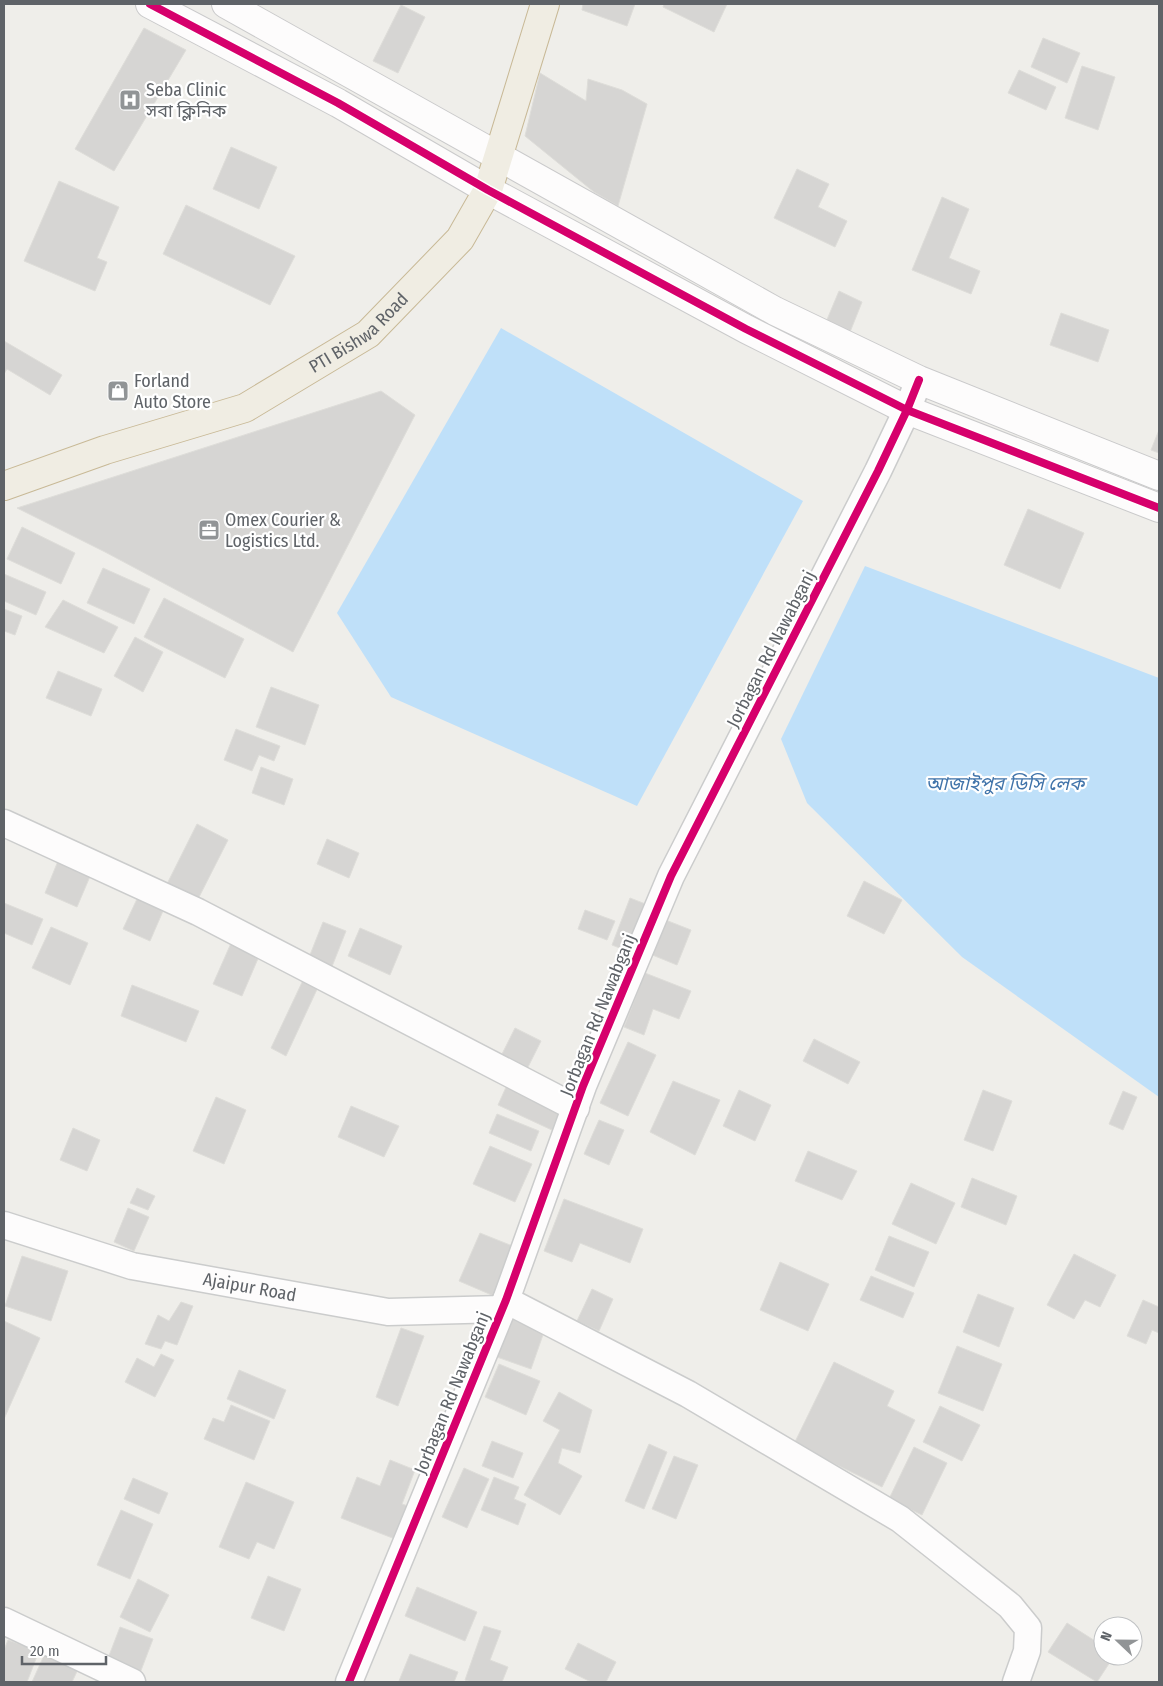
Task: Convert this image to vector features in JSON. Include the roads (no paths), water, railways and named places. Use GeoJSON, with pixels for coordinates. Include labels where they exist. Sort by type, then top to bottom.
{"type":"FeatureCollection","features":[{"type":"Feature","properties":{"kind":"highway","name":"PTI Bishwa Road"},"geometry":{"type":"LineString","coordinates":[[4,486],[105,450],[245,408],[368,334],[460,238],[488,190],[545,4]]}},
{"type":"Feature","properties":{"kind":"street"},"geometry":{"type":"LineString","coordinates":[[150,4],[338,104],[488,190],[746,329],[907,410],[1159,508]]}},
{"type":"Feature","properties":{"kind":"street"},"geometry":{"type":"LineString","coordinates":[[226,4],[775,311],[919,380],[1159,476]]}},
{"type":"Feature","properties":{"kind":"street","name":"Jorbagan Rd Nawabganj"},"geometry":{"type":"LineString","coordinates":[[348,1682],[504,1304],[576,1108],[671,876],[800,626],[907,410],[919,380]]}},
{"type":"Feature","properties":{"kind":"street"},"geometry":{"type":"LineString","coordinates":[[4,823],[198,912],[576,1108]]}},
{"type":"Feature","properties":{"kind":"street","name":"Ajaipur Road"},"geometry":{"type":"LineString","coordinates":[[4,1225],[132,1266],[388,1312],[504,1304]]}},
{"type":"Feature","properties":{"kind":"street"},"geometry":{"type":"LineString","coordinates":[[504,1304],[688,1394],[900,1519],[1010,1606],[1028,1628],[1027,1652],[1016,1682]]}},
{"type":"Feature","properties":{"kind":"street"},"geometry":{"type":"LineString","coordinates":[[4,1621],[132,1682]]}},
{"type":"Feature","properties":{"kind":"water"},"geometry":{"type":"Polygon","coordinates":[[[501,328],[803,501],[637,806],[391,697],[337,613],[501,328]]]}},
{"type":"Feature","properties":{"kind":"water","name":"আজাইপুর ডিসি লেক"},"geometry":{"type":"Polygon","coordinates":[[[865,566],[1159,678],[1159,1097],[962,957],[807,803],[781,739],[865,566]]]}},
{"type":"Feature","properties":{"kind":"place","name":"Seba Clinic সবা ক্লিনিক"},"geometry":{"type":"Point","coordinates":[130,100]}},
{"type":"Feature","properties":{"kind":"place","name":"Forland Auto Store"},"geometry":{"type":"Point","coordinates":[118,391]}},
{"type":"Feature","properties":{"kind":"place","name":"Omex Courier & Logistics Ltd."},"geometry":{"type":"Point","coordinates":[209,530]}}]}
